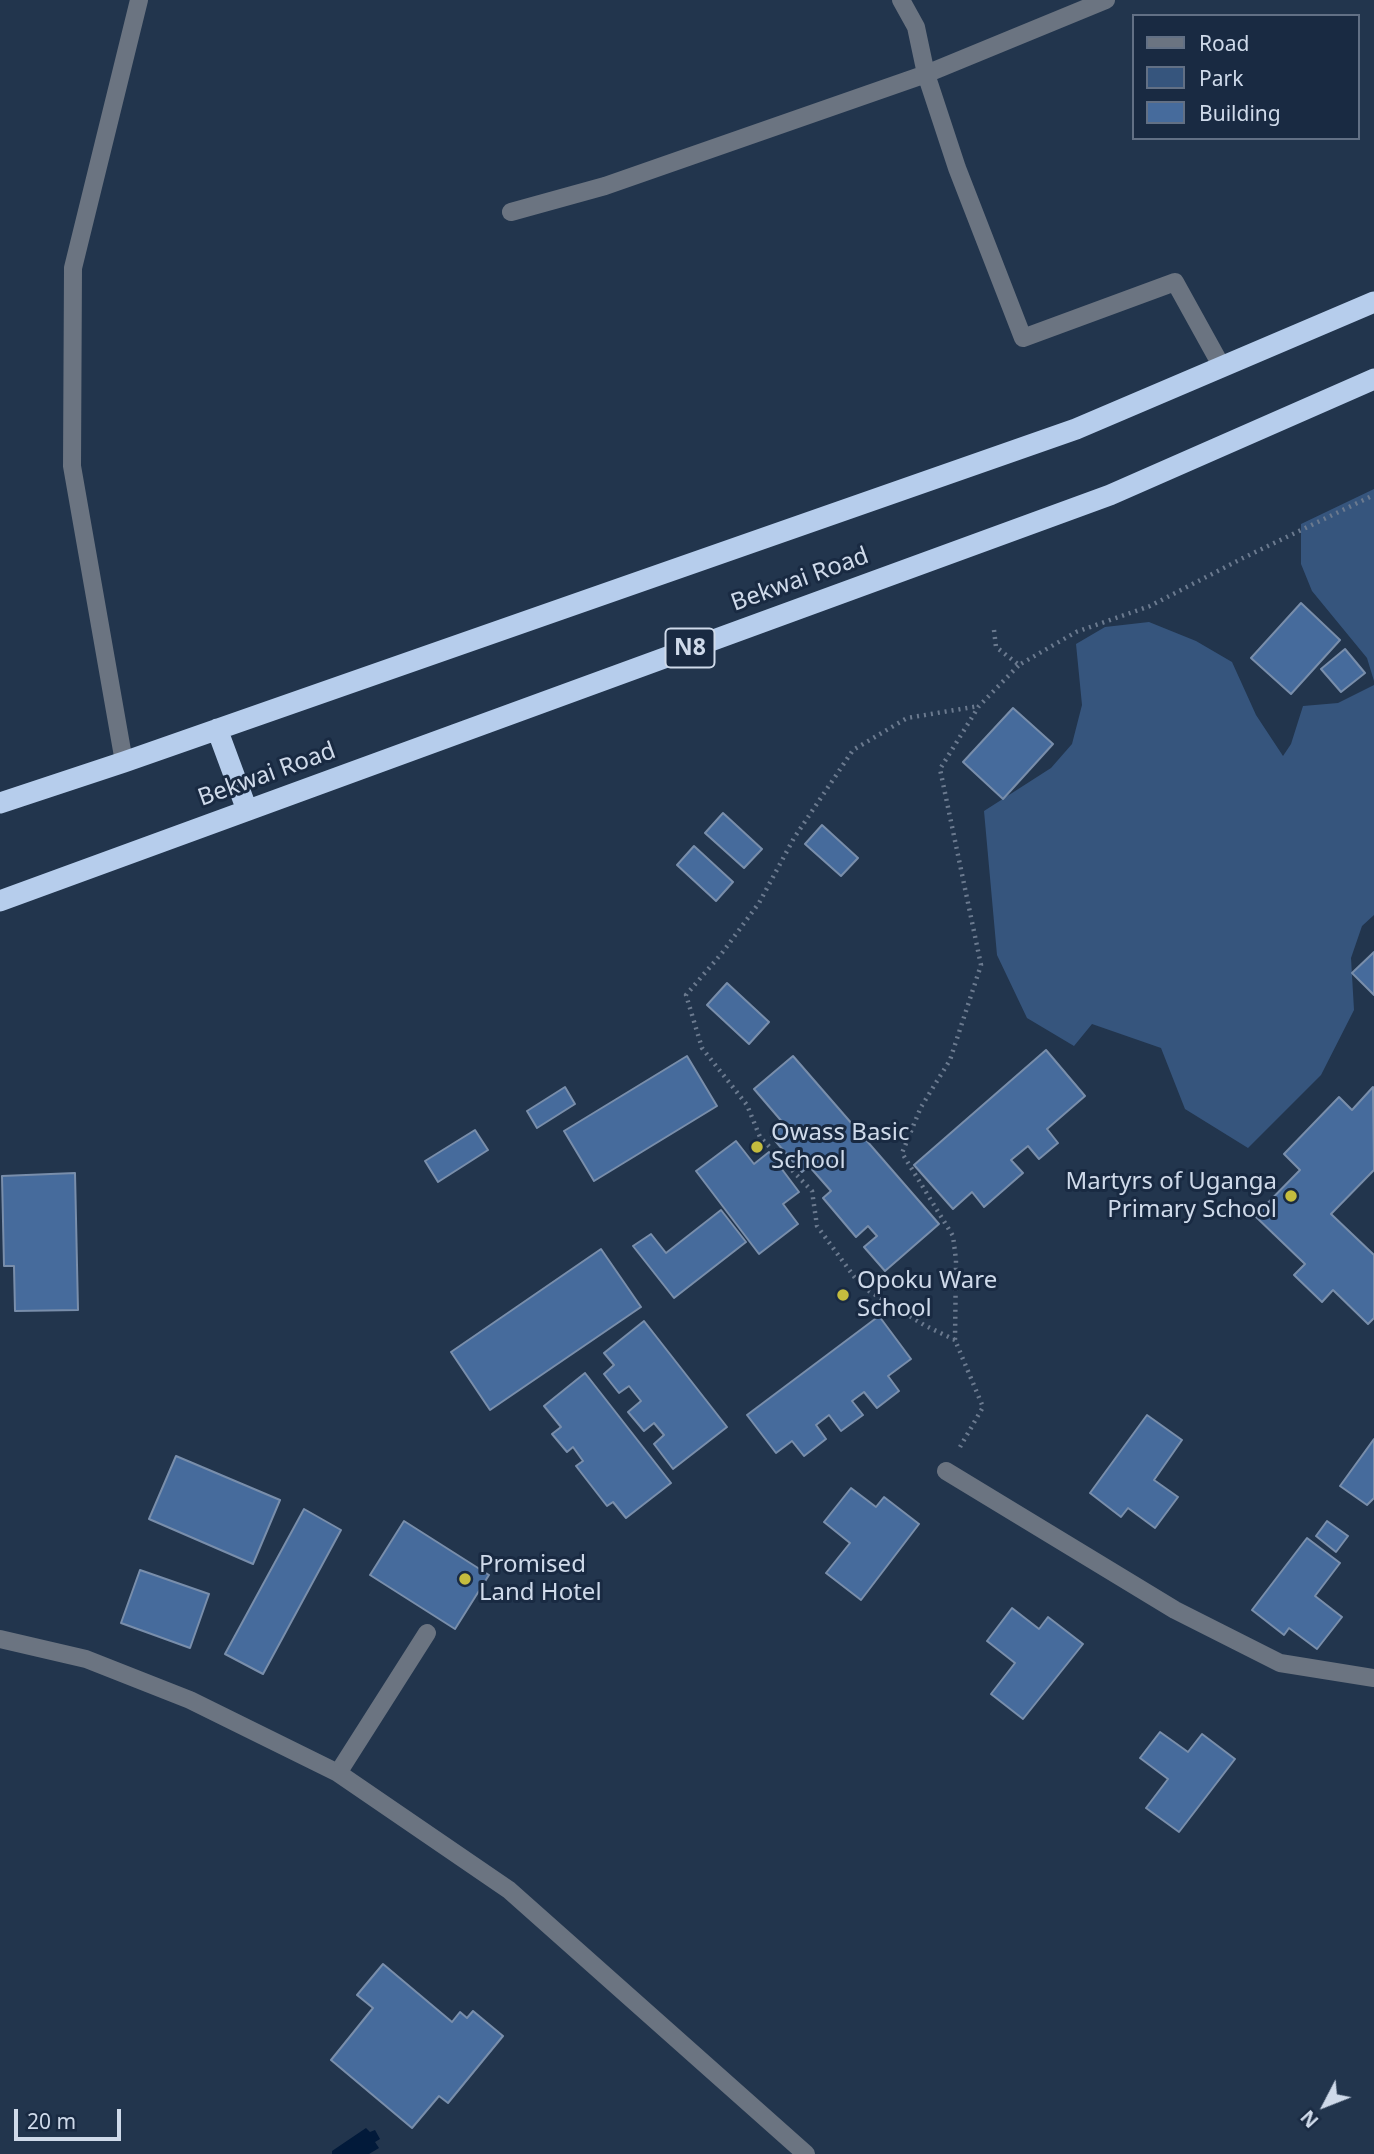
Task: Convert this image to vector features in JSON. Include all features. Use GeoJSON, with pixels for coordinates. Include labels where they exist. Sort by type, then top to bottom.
{"type":"FeatureCollection","features":[{"type":"Feature","properties":{"kind":"highway","name":"Bekwai Road"},"geometry":{"type":"LineString","coordinates":[[0,803],[1076,429],[1374,302]]}},
{"type":"Feature","properties":{"kind":"highway","name":"Bekwai Road"},"geometry":{"type":"LineString","coordinates":[[0,901],[1110,495],[1374,379]]}},
{"type":"Feature","properties":{"kind":"highway"},"geometry":{"type":"LineString","coordinates":[[217,729],[247,810]]}},
{"type":"Feature","properties":{"kind":"street"},"geometry":{"type":"LineString","coordinates":[[124,762],[72,466],[73,268],[139,0]]}},
{"type":"Feature","properties":{"kind":"street"},"geometry":{"type":"LineString","coordinates":[[901,0],[916,27],[926,74],[957,168],[1023,338],[1175,282],[1222,367]]}},
{"type":"Feature","properties":{"kind":"street"},"geometry":{"type":"LineString","coordinates":[[511,212],[605,186],[926,74],[1106,0]]}},
{"type":"Feature","properties":{"kind":"street"},"geometry":{"type":"LineString","coordinates":[[946,1471],[1175,1610],[1280,1663],[1374,1678]]}},
{"type":"Feature","properties":{"kind":"street"},"geometry":{"type":"LineString","coordinates":[[338,1773],[427,1633]]}},
{"type":"Feature","properties":{"kind":"street"},"geometry":{"type":"LineString","coordinates":[[0,1639],[86,1659],[190,1700],[338,1773],[509,1890],[806,2154]]}},
{"type":"Feature","properties":{"kind":"path"},"geometry":{"type":"LineString","coordinates":[[946,1471],[983,1407],[955,1340],[956,1260],[953,1236],[902,1153],[921,1107],[950,1060],[981,965],[940,769],[979,706],[1018,665],[1076,632],[1150,606],[1374,495]]}},
{"type":"Feature","properties":{"kind":"path"},"geometry":{"type":"LineString","coordinates":[[994,630],[996,647],[1018,665]]}},
{"type":"Feature","properties":{"kind":"path"},"geometry":{"type":"LineString","coordinates":[[955,1340],[924,1325],[861,1286],[817,1226],[812,1191],[760,1137],[747,1105],[702,1048],[686,995],[759,903],[794,838],[853,750],[907,719],[979,706]]}},
{"type":"Feature","properties":{"kind":"green space"},"geometry":{"type":"Polygon","coordinates":[[[1374,489],[1374,681],[1367,658],[1312,591],[1301,564],[1301,524],[1374,489]]]}},
{"type":"Feature","properties":{"kind":"green space"},"geometry":{"type":"Polygon","coordinates":[[[1149,622],[1196,641],[1232,662],[1256,715],[1283,756],[1291,744],[1303,706],[1338,703],[1374,685],[1374,915],[1362,926],[1351,958],[1354,1010],[1321,1075],[1248,1148],[1185,1109],[1161,1048],[1092,1024],[1074,1046],[1027,1018],[997,955],[984,811],[1051,768],[1072,744],[1082,705],[1076,644],[1105,627],[1149,622]]]}},
{"type":"Feature","properties":{"kind":"shaded area"},"geometry":{"type":"Polygon","coordinates":[[[366,2128],[370,2132],[375,2130],[380,2139],[375,2142],[379,2148],[369,2154],[332,2154],[332,2151],[366,2128]]]}},
{"type":"Feature","properties":{"kind":"building"},"geometry":{"type":"Polygon","coordinates":[[[1301,603],[1340,640],[1291,694],[1251,658],[1301,603]]]}},
{"type":"Feature","properties":{"kind":"building"},"geometry":{"type":"Polygon","coordinates":[[[1345,649],[1365,673],[1341,692],[1321,669],[1345,649]]]}},
{"type":"Feature","properties":{"kind":"building"},"geometry":{"type":"Polygon","coordinates":[[[1013,708],[1053,744],[1003,799],[963,762],[1013,708]]]}},
{"type":"Feature","properties":{"kind":"building"},"geometry":{"type":"Polygon","coordinates":[[[723,813],[762,849],[744,868],[705,833],[723,813]]]}},
{"type":"Feature","properties":{"kind":"building"},"geometry":{"type":"Polygon","coordinates":[[[822,825],[858,858],[841,876],[805,844],[822,825]]]}},
{"type":"Feature","properties":{"kind":"building"},"geometry":{"type":"Polygon","coordinates":[[[694,846],[733,882],[716,901],[677,865],[694,846]]]}},
{"type":"Feature","properties":{"kind":"building"},"geometry":{"type":"Polygon","coordinates":[[[1374,952],[1374,995],[1352,973],[1374,952]]]}},
{"type":"Feature","properties":{"kind":"building"},"geometry":{"type":"Polygon","coordinates":[[[727,983],[769,1022],[749,1044],[707,1005],[727,983]]]}},
{"type":"Feature","properties":{"kind":"building"},"geometry":{"type":"Polygon","coordinates":[[[1046,1050],[1085,1096],[1047,1129],[1058,1143],[1039,1159],[1028,1146],[1011,1160],[1023,1173],[984,1207],[972,1192],[953,1209],[914,1165],[1046,1050]]]}},
{"type":"Feature","properties":{"kind":"building"},"geometry":{"type":"Polygon","coordinates":[[[687,1056],[717,1106],[594,1181],[564,1131],[687,1056]]]}},
{"type":"Feature","properties":{"kind":"building"},"geometry":{"type":"Polygon","coordinates":[[[793,1056],[939,1224],[885,1271],[864,1247],[877,1236],[868,1226],[856,1237],[823,1198],[831,1191],[809,1166],[802,1172],[771,1136],[784,1124],[754,1089],[793,1056]]]}},
{"type":"Feature","properties":{"kind":"building"},"geometry":{"type":"Polygon","coordinates":[[[565,1087],[575,1104],[537,1128],[527,1111],[565,1087]]]}},
{"type":"Feature","properties":{"kind":"building"},"geometry":{"type":"Polygon","coordinates":[[[1373,1087],[1374,1170],[1331,1214],[1374,1255],[1374,1318],[1368,1324],[1333,1290],[1322,1302],[1294,1275],[1305,1264],[1255,1216],[1300,1170],[1284,1154],[1339,1097],[1352,1110],[1373,1087]]]}},
{"type":"Feature","properties":{"kind":"building"},"geometry":{"type":"Polygon","coordinates":[[[475,1130],[488,1150],[438,1182],[425,1161],[475,1130]]]}},
{"type":"Feature","properties":{"kind":"building"},"geometry":{"type":"Polygon","coordinates":[[[736,1141],[754,1164],[769,1152],[799,1192],[783,1204],[798,1224],[759,1254],[696,1171],[736,1141]]]}},
{"type":"Feature","properties":{"kind":"building"},"geometry":{"type":"Polygon","coordinates":[[[75,1173],[78,1310],[15,1311],[14,1266],[4,1266],[2,1176],[75,1173]]]}},
{"type":"Feature","properties":{"kind":"building"},"geometry":{"type":"Polygon","coordinates":[[[721,1210],[746,1242],[674,1298],[633,1246],[651,1234],[666,1253],[721,1210]]]}},
{"type":"Feature","properties":{"kind":"building"},"geometry":{"type":"Polygon","coordinates":[[[601,1249],[641,1307],[490,1410],[451,1352],[601,1249]]]}},
{"type":"Feature","properties":{"kind":"building"},"geometry":{"type":"Polygon","coordinates":[[[879,1316],[911,1359],[888,1376],[899,1391],[877,1408],[864,1392],[852,1401],[863,1415],[841,1431],[829,1415],[816,1425],[826,1439],[804,1456],[792,1441],[776,1453],[747,1415],[879,1316]]]}},
{"type":"Feature","properties":{"kind":"building"},"geometry":{"type":"Polygon","coordinates":[[[644,1321],[727,1427],[673,1469],[654,1444],[664,1435],[654,1423],[644,1431],[628,1412],[641,1401],[629,1386],[619,1393],[604,1374],[614,1365],[604,1353],[644,1321]]]}},
{"type":"Feature","properties":{"kind":"building"},"geometry":{"type":"Polygon","coordinates":[[[585,1373],[671,1483],[626,1518],[613,1502],[607,1506],[576,1466],[583,1461],[573,1447],[567,1452],[552,1434],[561,1427],[544,1406],[585,1373]]]}},
{"type":"Feature","properties":{"kind":"building"},"geometry":{"type":"Polygon","coordinates":[[[1147,1415],[1182,1440],[1154,1480],[1178,1497],[1155,1528],[1128,1508],[1121,1517],[1090,1493],[1147,1415]]]}},
{"type":"Feature","properties":{"kind":"building"},"geometry":{"type":"Polygon","coordinates":[[[1374,1439],[1374,1498],[1367,1505],[1340,1486],[1374,1439]]]}},
{"type":"Feature","properties":{"kind":"building"},"geometry":{"type":"Polygon","coordinates":[[[176,1456],[280,1500],[253,1564],[149,1519],[176,1456]]]}},
{"type":"Feature","properties":{"kind":"building"},"geometry":{"type":"Polygon","coordinates":[[[851,1488],[876,1507],[884,1497],[919,1524],[861,1600],[826,1573],[850,1543],[824,1522],[851,1488]]]}},
{"type":"Feature","properties":{"kind":"building"},"geometry":{"type":"Polygon","coordinates":[[[304,1509],[341,1530],[263,1674],[225,1654],[304,1509]]]}},
{"type":"Feature","properties":{"kind":"building"},"geometry":{"type":"Polygon","coordinates":[[[404,1521],[489,1575],[455,1629],[370,1575],[404,1521]]]}},
{"type":"Feature","properties":{"kind":"building"},"geometry":{"type":"Polygon","coordinates":[[[1327,1521],[1348,1536],[1336,1552],[1316,1536],[1327,1521]]]}},
{"type":"Feature","properties":{"kind":"building"},"geometry":{"type":"Polygon","coordinates":[[[1307,1538],[1340,1563],[1315,1596],[1342,1617],[1317,1649],[1289,1628],[1284,1635],[1252,1610],[1307,1538]]]}},
{"type":"Feature","properties":{"kind":"building"},"geometry":{"type":"Polygon","coordinates":[[[140,1570],[209,1594],[190,1648],[121,1623],[140,1570]]]}},
{"type":"Feature","properties":{"kind":"building"},"geometry":{"type":"Polygon","coordinates":[[[1012,1608],[1039,1629],[1048,1617],[1083,1644],[1023,1719],[991,1694],[1015,1663],[987,1641],[1012,1608]]]}},
{"type":"Feature","properties":{"kind":"building"},"geometry":{"type":"Polygon","coordinates":[[[1160,1732],[1188,1752],[1202,1734],[1235,1759],[1179,1832],[1146,1808],[1168,1779],[1140,1758],[1160,1732]]]}},
{"type":"Feature","properties":{"kind":"building"},"geometry":{"type":"Polygon","coordinates":[[[383,1964],[452,2022],[460,2012],[467,2018],[473,2011],[503,2036],[448,2103],[439,2096],[412,2128],[331,2060],[373,2008],[357,1995],[383,1964]]]}},
{"type":"Feature","properties":{"kind":"place","name":"Owass Basic School"},"geometry":{"type":"Point","coordinates":[757,1147]}},
{"type":"Feature","properties":{"kind":"place","name":"Martyrs of Uganga Primary School"},"geometry":{"type":"Point","coordinates":[1291,1196]}},
{"type":"Feature","properties":{"kind":"place","name":"Opoku Ware School"},"geometry":{"type":"Point","coordinates":[843,1295]}},
{"type":"Feature","properties":{"kind":"place","name":"Promised Land Hotel"},"geometry":{"type":"Point","coordinates":[465,1579]}}]}
